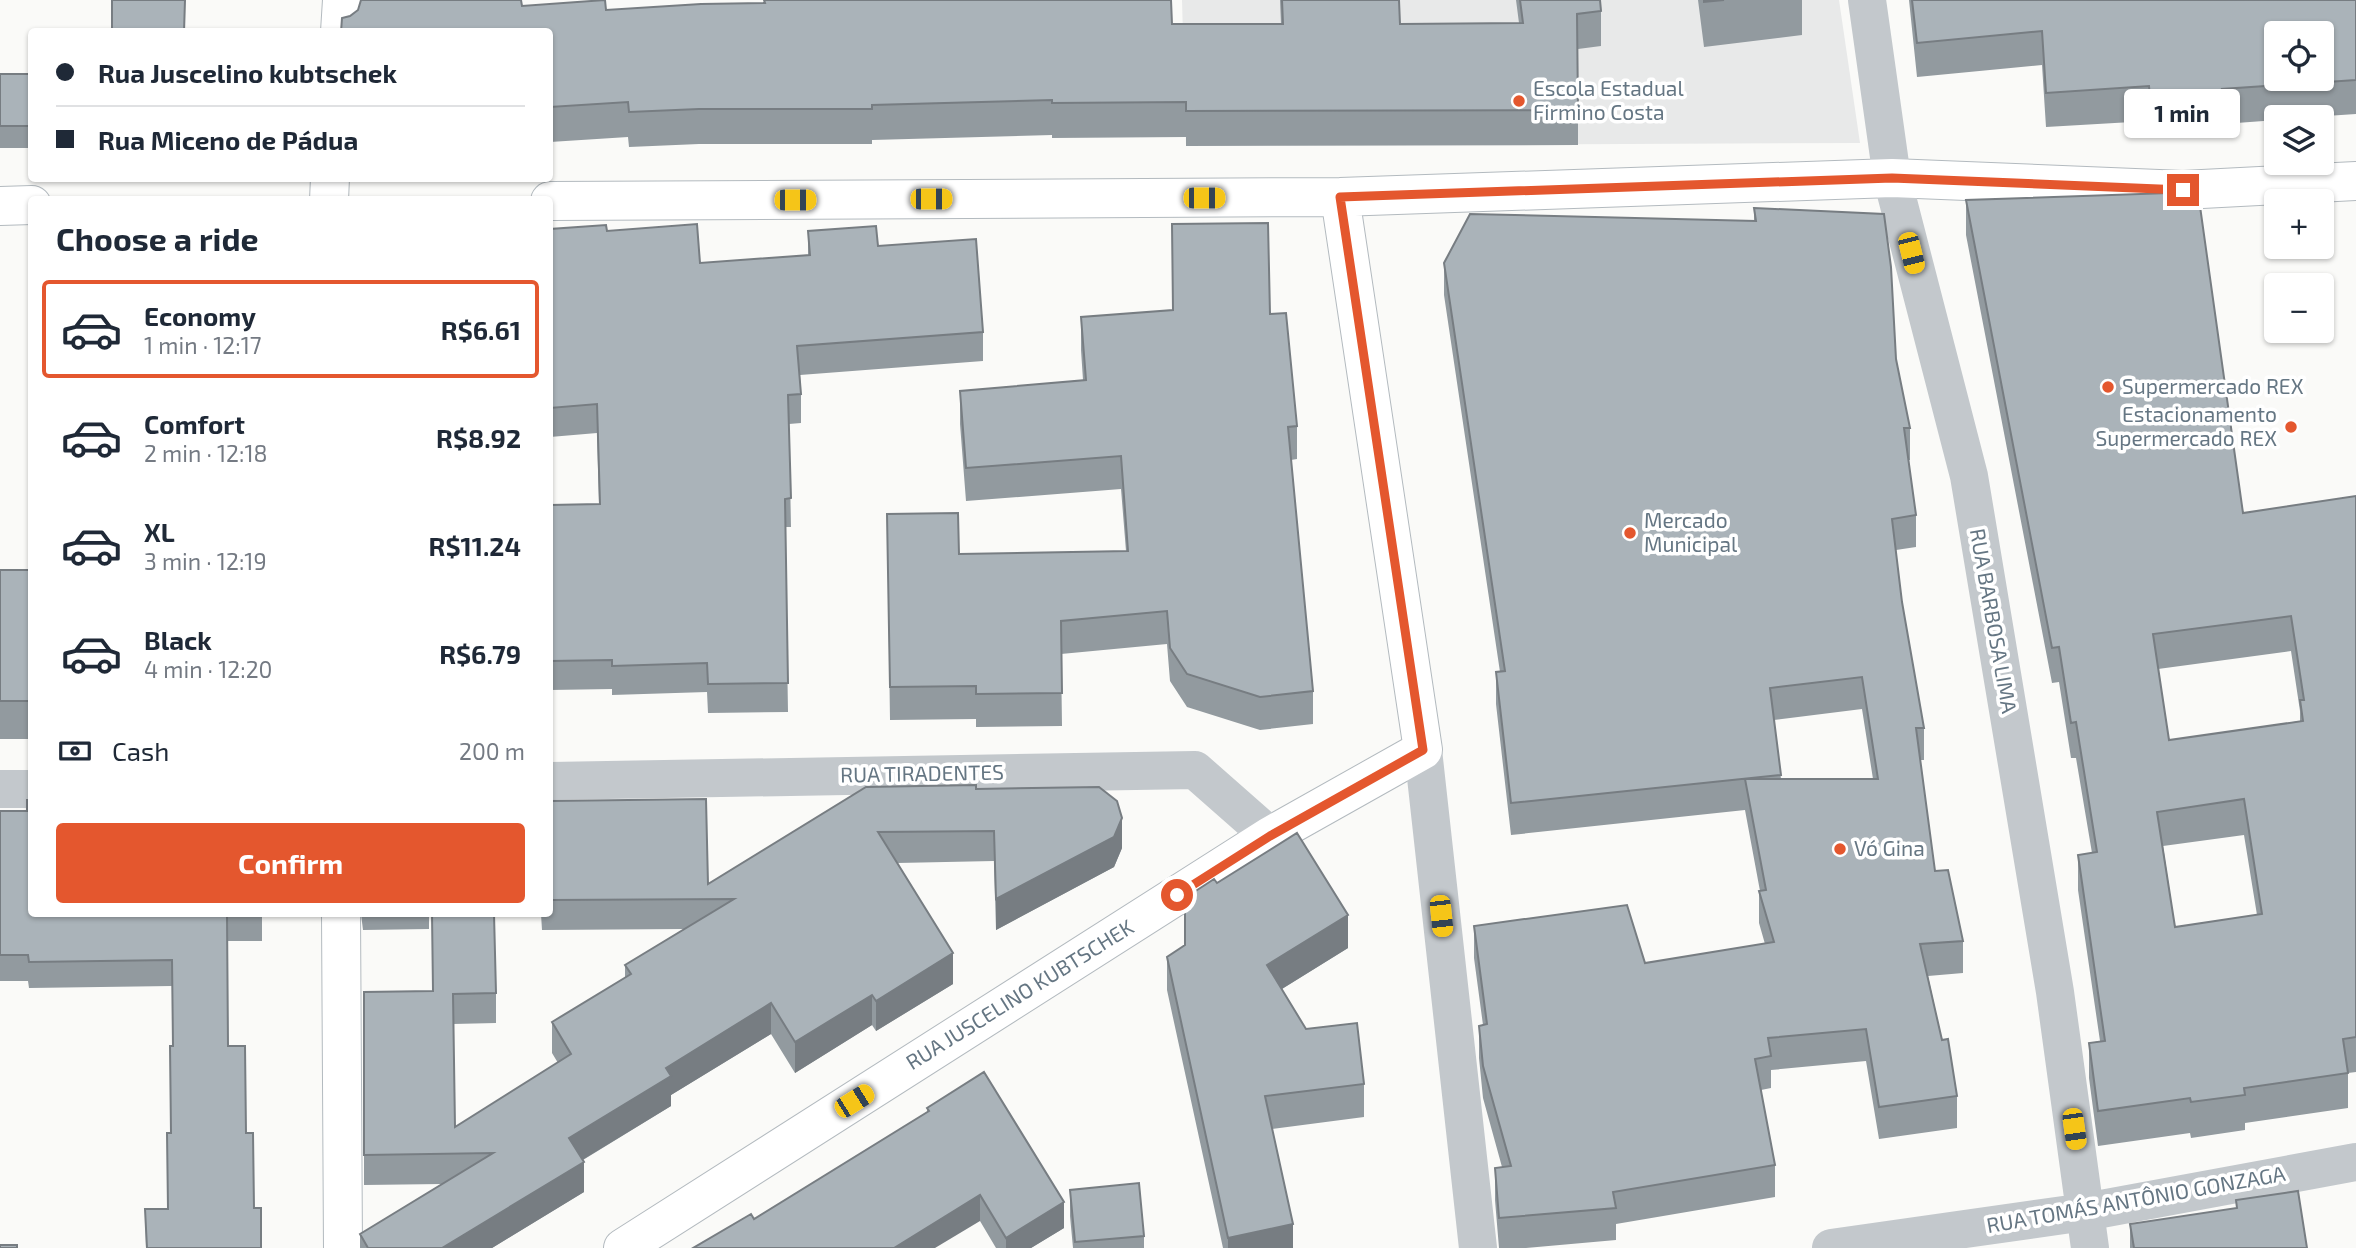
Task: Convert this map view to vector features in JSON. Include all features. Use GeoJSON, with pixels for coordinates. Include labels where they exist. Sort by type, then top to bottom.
{"type":"FeatureCollection","features":[{"type":"Feature","properties":{"kind":"main road"},"geometry":{"type":"LineString","coordinates":[[340,28],[342,0]]}},
{"type":"Feature","properties":{"kind":"main road"},"geometry":{"type":"LineString","coordinates":[[553,201],[1340,197],[1892,178],[2183,190],[2356,181]]}},
{"type":"Feature","properties":{"kind":"main road"},"geometry":{"type":"LineString","coordinates":[[1340,197],[1423,750]]}},
{"type":"Feature","properties":{"kind":"main road"},"geometry":{"type":"LineString","coordinates":[[0,206],[28,205]]}},
{"type":"Feature","properties":{"kind":"main road","name":"RUA JUSCELINO KUBTSCHEK"},"geometry":{"type":"LineString","coordinates":[[623,1248],[1270,836],[1423,750]]}},
{"type":"Feature","properties":{"kind":"main road"},"geometry":{"type":"LineString","coordinates":[[341,917],[343,1248]]}},
{"type":"Feature","properties":{"kind":"street","name":"RUA BARBOSA LIMA"},"geometry":{"type":"LineString","coordinates":[[1867,0],[1892,178],[1969,477],[2055,992],[2087,1230]]}},
{"type":"Feature","properties":{"kind":"street"},"geometry":{"type":"LineString","coordinates":[[1423,750],[1478,1248]]}},
{"type":"Feature","properties":{"kind":"street","name":"RUA TIRADENTES"},"geometry":{"type":"LineString","coordinates":[[553,780],[1195,770],[1270,836]]}},
{"type":"Feature","properties":{"kind":"street"},"geometry":{"type":"LineString","coordinates":[[0,789],[28,789]]}},
{"type":"Feature","properties":{"kind":"street","name":"RUA TOMÁS ANTÔNIO GONZAGA"},"geometry":{"type":"LineString","coordinates":[[1831,1248],[2087,1230],[2356,1161]]}},
{"type":"Feature","properties":{"kind":"shaded area","name":"Escola Estadual Firmino Costa"},"geometry":{"type":"Polygon","coordinates":[[[1182,0],[1839,0],[1860,143],[1186,146],[1182,0]]]}},
{"type":"Feature","properties":{"kind":"building"},"geometry":{"type":"Polygon","coordinates":[[[112,0],[185,0],[184,28],[112,28],[112,0]]]}},
{"type":"Feature","properties":{"kind":"building"},"geometry":{"type":"Polygon","coordinates":[[[361,0],[521,0],[522,6],[605,0],[606,10],[765,3],[764,0],[1171,0],[1172,24],[1283,24],[1282,0],[1399,0],[1400,24],[1523,23],[1520,0],[1600,0],[1601,11],[1577,14],[1578,110],[1186,111],[1186,102],[1052,103],[1052,100],[872,105],[872,109],[699,109],[629,112],[628,102],[553,107],[553,28],[341,28],[342,18],[358,10],[361,0]]]}},
{"type":"Feature","properties":{"kind":"building"},"geometry":{"type":"Polygon","coordinates":[[[1912,0],[2356,0],[2356,80],[2334,81],[2334,21],[2264,21],[2264,86],[2222,89],[2223,93],[2150,97],[2149,86],[2046,93],[2042,31],[1917,43],[1912,0]]]}},
{"type":"Feature","properties":{"kind":"building"},"geometry":{"type":"Polygon","coordinates":[[[0,74],[28,74],[28,126],[0,126],[0,74]]]}},
{"type":"Feature","properties":{"kind":"building"},"geometry":{"type":"Polygon","coordinates":[[[2198,192],[2243,513],[2356,496],[2356,1037],[2343,1039],[2348,1073],[2244,1088],[2245,1095],[2191,1102],[2190,1098],[2098,1111],[2089,1043],[2105,1041],[2078,855],[2097,852],[2076,722],[2071,723],[2059,647],[2052,648],[1966,200],[2198,192]],[[2291,616],[2153,634],[2169,740],[2303,721],[2300,700],[2304,700],[2291,616]],[[2244,799],[2157,812],[2175,927],[2262,914],[2244,799]]]}},
{"type":"Feature","properties":{"kind":"building"},"geometry":{"type":"Polygon","coordinates":[[[1754,208],[1884,214],[1891,267],[1896,359],[1910,428],[1904,428],[1916,515],[1892,519],[1902,602],[1924,728],[1916,728],[1935,871],[1948,870],[1963,941],[1920,944],[1942,1040],[1948,1039],[1957,1096],[1879,1107],[1866,1029],[1768,1038],[1771,1056],[1755,1059],[1775,1165],[1613,1192],[1616,1208],[1499,1218],[1495,1168],[1511,1166],[1483,1066],[1479,1026],[1487,1024],[1474,926],[1627,905],[1645,963],[1774,942],[1759,891],[1766,890],[1745,779],[1878,779],[1862,677],[1770,688],[1781,775],[1511,803],[1496,672],[1505,671],[1444,263],[1470,214],[1756,221],[1754,208]]]}},
{"type":"Feature","properties":{"kind":"building"},"geometry":{"type":"Polygon","coordinates":[[[1268,223],[1270,314],[1286,313],[1297,426],[1288,427],[1313,691],[1260,697],[1187,674],[1170,648],[1167,611],[1061,621],[1062,693],[976,694],[976,686],[890,687],[887,514],[958,513],[959,554],[1128,551],[1121,456],[966,468],[960,391],[1086,380],[1081,317],[1173,310],[1172,224],[1268,223]]]}},
{"type":"Feature","properties":{"kind":"building"},"geometry":{"type":"Polygon","coordinates":[[[697,224],[700,263],[810,255],[808,231],[876,226],[878,246],[976,239],[983,332],[797,346],[801,394],[788,395],[791,498],[785,499],[788,683],[708,684],[707,663],[612,666],[612,660],[553,661],[553,505],[600,504],[597,404],[553,408],[553,229],[606,225],[607,231],[697,224]]]}},
{"type":"Feature","properties":{"kind":"building"},"geometry":{"type":"Polygon","coordinates":[[[0,570],[28,570],[28,701],[0,701],[0,570]]]}},
{"type":"Feature","properties":{"kind":"building"},"geometry":{"type":"Polygon","coordinates":[[[866,787],[1099,787],[1117,801],[1122,818],[1114,837],[996,899],[994,831],[878,832],[953,953],[876,1001],[872,995],[795,1042],[771,1003],[666,1068],[671,1076],[569,1138],[584,1162],[442,1248],[368,1248],[360,1234],[493,1153],[364,1155],[364,992],[433,991],[432,917],[494,917],[496,993],[453,994],[455,1127],[571,1054],[552,1022],[631,974],[625,965],[734,899],[553,900],[553,801],[706,799],[708,884],[866,787]]]}},
{"type":"Feature","properties":{"kind":"building"},"geometry":{"type":"Polygon","coordinates":[[[28,800],[28,917],[227,917],[228,1046],[245,1046],[246,1133],[253,1133],[254,1208],[261,1208],[261,1248],[147,1248],[145,1209],[168,1209],[167,1133],[171,1133],[170,1046],[173,1046],[172,960],[29,962],[28,955],[0,955],[0,811],[27,811],[28,800]]]}},
{"type":"Feature","properties":{"kind":"building"},"geometry":{"type":"Polygon","coordinates":[[[1297,833],[1348,915],[1267,965],[1306,1029],[1357,1023],[1364,1084],[1265,1096],[1293,1224],[1228,1238],[1167,957],[1185,945],[1185,898],[1214,879],[1217,883],[1297,833]]]}},
{"type":"Feature","properties":{"kind":"building"},"geometry":{"type":"Polygon","coordinates":[[[984,1072],[1064,1202],[1006,1238],[980,1195],[894,1248],[693,1248],[751,1214],[754,1219],[929,1111],[927,1108],[984,1072]]]}},
{"type":"Feature","properties":{"kind":"building"},"geometry":{"type":"Polygon","coordinates":[[[1139,1183],[1144,1236],[1075,1242],[1070,1190],[1139,1183]]]}},
{"type":"Feature","properties":{"kind":"building"},"geometry":{"type":"Polygon","coordinates":[[[2298,1191],[2307,1248],[2134,1248],[2130,1224],[2237,1208],[2236,1200],[2298,1191]]]}},
{"type":"Feature","properties":{"kind":"building"},"geometry":{"type":"Polygon","coordinates":[[[0,1245],[17,1245],[17,1248],[0,1248],[0,1245]]]}},
{"type":"Feature","properties":{"kind":"place","name":"Escola Estadual Firmino Costa"},"geometry":{"type":"Point","coordinates":[1519,101]}},
{"type":"Feature","properties":{"kind":"place","name":"Supermercado REX"},"geometry":{"type":"Point","coordinates":[2108,387]}},
{"type":"Feature","properties":{"kind":"place","name":"Estacionamento Supermercado REX"},"geometry":{"type":"Point","coordinates":[2291,427]}},
{"type":"Feature","properties":{"kind":"place","name":"Mercado Municipal"},"geometry":{"type":"Point","coordinates":[1630,533]}},
{"type":"Feature","properties":{"kind":"place","name":"Vó Gina"},"geometry":{"type":"Point","coordinates":[1840,849]}},
{"type":"Feature","properties":{"kind":"route"},"geometry":{"type":"LineString","coordinates":[[1177,895],[1270,836],[1423,750],[1340,197],[1892,178],[2183,190]]}}]}
